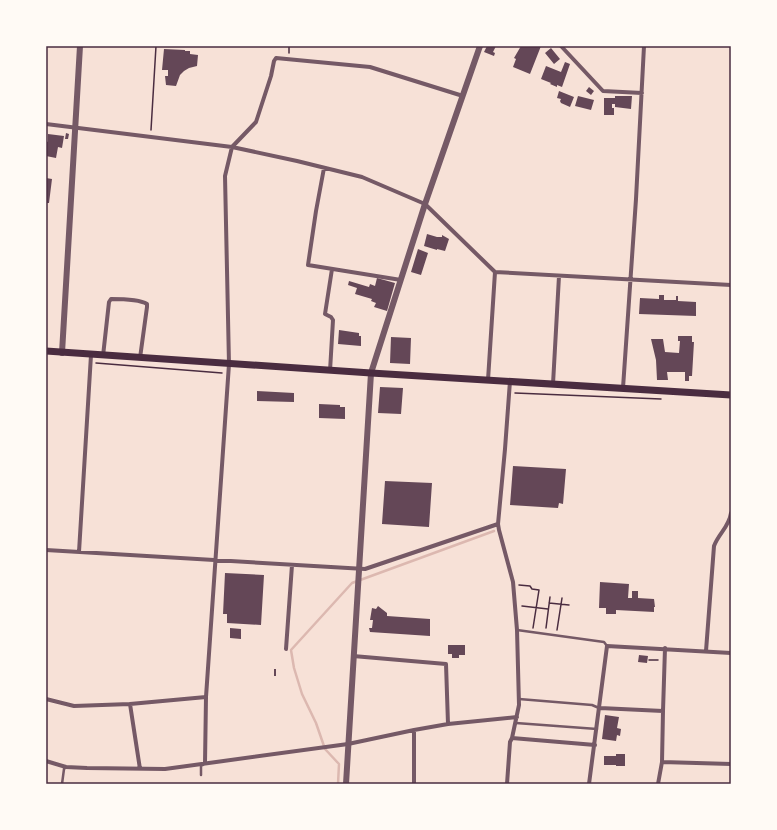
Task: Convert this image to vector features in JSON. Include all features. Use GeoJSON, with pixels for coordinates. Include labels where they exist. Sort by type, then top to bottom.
{"type":"FeatureCollection","features":[{"type":"Feature","properties":{"kind":"main road"},"geometry":{"type":"LineString","coordinates":[[46,351],[330,371],[731,395]]}},
{"type":"Feature","properties":{"kind":"street"},"geometry":{"type":"LineString","coordinates":[[62,353],[80,46]]}},
{"type":"Feature","properties":{"kind":"street"},"geometry":{"type":"LineString","coordinates":[[346,784],[371,373],[425,204],[480,46]]}},
{"type":"Feature","properties":{"kind":"street"},"geometry":{"type":"LineString","coordinates":[[561,46],[603,91],[642,93]]}},
{"type":"Feature","properties":{"kind":"street"},"geometry":{"type":"LineString","coordinates":[[623,388],[644,46]]}},
{"type":"Feature","properties":{"kind":"street"},"geometry":{"type":"LineString","coordinates":[[205,763],[206,697],[229,374],[225,176],[232,148],[256,122],[272,76],[274,61],[276,58],[370,67],[463,96]]}},
{"type":"Feature","properties":{"kind":"street"},"geometry":{"type":"LineString","coordinates":[[46,124],[232,148],[362,176],[425,204],[495,272],[731,285]]}},
{"type":"Feature","properties":{"kind":"street"},"geometry":{"type":"LineString","coordinates":[[324,168],[308,265],[401,280]]}},
{"type":"Feature","properties":{"kind":"street"},"geometry":{"type":"LineString","coordinates":[[330,371],[333,320],[325,314],[332,269]]}},
{"type":"Feature","properties":{"kind":"street"},"geometry":{"type":"LineString","coordinates":[[488,380],[495,272]]}},
{"type":"Feature","properties":{"kind":"street"},"geometry":{"type":"LineString","coordinates":[[553,384],[559,276]]}},
{"type":"Feature","properties":{"kind":"street"},"geometry":{"type":"LineString","coordinates":[[103,356],[108,302],[111,299],[116,299],[142,302],[146,304],[147,307],[140,358]]}},
{"type":"Feature","properties":{"kind":"street"},"geometry":{"type":"LineString","coordinates":[[79,552],[91,355]]}},
{"type":"Feature","properties":{"kind":"street"},"geometry":{"type":"LineString","coordinates":[[507,784],[510,742],[516,723],[519,699],[518,630],[513,582],[498,524],[510,382]]}},
{"type":"Feature","properties":{"kind":"street"},"geometry":{"type":"LineString","coordinates":[[706,651],[714,546],[717,537],[726,528],[731,512]]}},
{"type":"Feature","properties":{"kind":"street"},"geometry":{"type":"LineString","coordinates":[[46,550],[365,569],[498,524]]}},
{"type":"Feature","properties":{"kind":"street"},"geometry":{"type":"LineString","coordinates":[[726,528],[731,529]]}},
{"type":"Feature","properties":{"kind":"street"},"geometry":{"type":"LineString","coordinates":[[286,649],[292,565]]}},
{"type":"Feature","properties":{"kind":"street"},"geometry":{"type":"LineString","coordinates":[[589,784],[607,646],[665,648],[731,653]]}},
{"type":"Feature","properties":{"kind":"street"},"geometry":{"type":"LineString","coordinates":[[658,784],[662,762],[665,648]]}},
{"type":"Feature","properties":{"kind":"street"},"geometry":{"type":"LineString","coordinates":[[353,656],[446,664],[448,724]]}},
{"type":"Feature","properties":{"kind":"street"},"geometry":{"type":"LineString","coordinates":[[46,699],[74,706],[130,704],[206,697]]}},
{"type":"Feature","properties":{"kind":"street"},"geometry":{"type":"LineString","coordinates":[[130,704],[140,770]]}},
{"type":"Feature","properties":{"kind":"street"},"geometry":{"type":"LineString","coordinates":[[600,708],[663,710]]}},
{"type":"Feature","properties":{"kind":"street"},"geometry":{"type":"LineString","coordinates":[[46,761],[66,767],[140,770],[165,769],[348,744],[448,724],[517,717]]}},
{"type":"Feature","properties":{"kind":"street"},"geometry":{"type":"LineString","coordinates":[[414,730],[414,784]]}},
{"type":"Feature","properties":{"kind":"street"},"geometry":{"type":"LineString","coordinates":[[512,738],[595,745]]}},
{"type":"Feature","properties":{"kind":"street"},"geometry":{"type":"LineString","coordinates":[[662,762],[731,764]]}},
{"type":"Feature","properties":{"kind":"lane"},"geometry":{"type":"LineString","coordinates":[[518,630],[604,642],[607,646]]}},
{"type":"Feature","properties":{"kind":"lane"},"geometry":{"type":"LineString","coordinates":[[519,699],[592,705],[600,708]]}},
{"type":"Feature","properties":{"kind":"lane"},"geometry":{"type":"LineString","coordinates":[[516,723],[519,722],[597,729]]}},
{"type":"Feature","properties":{"kind":"lane"},"geometry":{"type":"LineString","coordinates":[[201,775],[201,766],[205,763]]}},
{"type":"Feature","properties":{"kind":"lane"},"geometry":{"type":"LineString","coordinates":[[62,784],[64,769],[66,767]]}},
{"type":"Feature","properties":{"kind":"path"},"geometry":{"type":"LineString","coordinates":[[151,137],[156,46]]}},
{"type":"Feature","properties":{"kind":"path"},"geometry":{"type":"LineString","coordinates":[[91,363],[229,374]]}},
{"type":"Feature","properties":{"kind":"path"},"geometry":{"type":"LineString","coordinates":[[510,393],[668,400]]}},
{"type":"Feature","properties":{"kind":"path"},"geometry":{"type":"LineString","coordinates":[[517,585],[530,586],[532,589],[539,590],[533,633]]}},
{"type":"Feature","properties":{"kind":"path"},"geometry":{"type":"LineString","coordinates":[[545,634],[550,597]]}},
{"type":"Feature","properties":{"kind":"path"},"geometry":{"type":"LineString","coordinates":[[557,636],[562,598]]}},
{"type":"Feature","properties":{"kind":"path"},"geometry":{"type":"LineString","coordinates":[[549,603],[569,605]]}},
{"type":"Feature","properties":{"kind":"path"},"geometry":{"type":"LineString","coordinates":[[518,606],[548,609]]}},
{"type":"Feature","properties":{"kind":"path"},"geometry":{"type":"LineString","coordinates":[[649,660],[662,661]]}},
{"type":"Feature","properties":{"kind":"building"},"geometry":{"type":"Polygon","coordinates":[[[487,46],[496,46],[493,52],[495,53],[494,56],[484,52],[487,46]]]}},
{"type":"Feature","properties":{"kind":"building"},"geometry":{"type":"Polygon","coordinates":[[[521,46],[541,46],[530,74],[513,67],[516,59],[514,58],[521,46]]]}},
{"type":"Feature","properties":{"kind":"building"},"geometry":{"type":"Polygon","coordinates":[[[551,48],[560,59],[554,64],[545,53],[551,48]]]}},
{"type":"Feature","properties":{"kind":"building"},"geometry":{"type":"Polygon","coordinates":[[[164,49],[185,50],[190,51],[190,54],[198,55],[197,66],[184,71],[180,75],[176,86],[166,85],[165,76],[168,76],[168,70],[162,70],[164,49]]]}},
{"type":"Feature","properties":{"kind":"building"},"geometry":{"type":"Polygon","coordinates":[[[565,62],[570,64],[562,87],[557,85],[557,87],[541,79],[546,66],[561,72],[565,62]]]}},
{"type":"Feature","properties":{"kind":"building"},"geometry":{"type":"Polygon","coordinates":[[[589,87],[594,91],[591,95],[586,91],[589,87]]]}},
{"type":"Feature","properties":{"kind":"building"},"geometry":{"type":"Polygon","coordinates":[[[559,91],[574,97],[570,107],[561,103],[561,99],[557,98],[559,91]]]}},
{"type":"Feature","properties":{"kind":"building"},"geometry":{"type":"Polygon","coordinates":[[[578,96],[594,100],[591,110],[575,106],[578,96]]]}},
{"type":"Feature","properties":{"kind":"building"},"geometry":{"type":"Polygon","coordinates":[[[615,96],[632,96],[631,109],[615,107],[615,104],[612,104],[612,108],[614,108],[614,115],[604,115],[604,98],[615,98],[615,96]]]}},
{"type":"Feature","properties":{"kind":"building"},"geometry":{"type":"Polygon","coordinates":[[[66,133],[69,134],[68,139],[65,139],[66,133]]]}},
{"type":"Feature","properties":{"kind":"building"},"geometry":{"type":"Polygon","coordinates":[[[48,134],[64,136],[62,148],[58,147],[56,158],[46,156],[46,141],[48,142],[48,134]]]}},
{"type":"Feature","properties":{"kind":"building"},"geometry":{"type":"Polygon","coordinates":[[[46,178],[52,179],[49,203],[46,203],[46,178]]]}},
{"type":"Feature","properties":{"kind":"building"},"geometry":{"type":"Polygon","coordinates":[[[427,234],[437,237],[442,237],[442,235],[449,239],[445,251],[424,246],[427,234]]]}},
{"type":"Feature","properties":{"kind":"building"},"geometry":{"type":"Polygon","coordinates":[[[418,249],[428,253],[421,275],[411,272],[418,249]]]}},
{"type":"Feature","properties":{"kind":"building"},"geometry":{"type":"Polygon","coordinates":[[[377,278],[395,283],[387,311],[374,307],[376,303],[371,301],[372,299],[355,294],[357,288],[348,285],[349,281],[369,287],[370,284],[375,286],[377,278]]]}},
{"type":"Feature","properties":{"kind":"building"},"geometry":{"type":"Polygon","coordinates":[[[659,295],[664,295],[664,300],[676,300],[676,296],[678,296],[678,301],[696,302],[696,316],[639,314],[640,298],[659,299],[659,295]]]}},
{"type":"Feature","properties":{"kind":"building"},"geometry":{"type":"Polygon","coordinates":[[[339,330],[359,333],[359,336],[361,336],[361,346],[338,344],[339,330]]]}},
{"type":"Feature","properties":{"kind":"building"},"geometry":{"type":"Polygon","coordinates":[[[678,336],[692,336],[692,342],[694,342],[692,376],[689,376],[689,381],[685,381],[685,372],[667,372],[668,380],[657,380],[656,360],[651,339],[663,339],[665,352],[679,353],[680,341],[678,341],[678,336]]]}},
{"type":"Feature","properties":{"kind":"building"},"geometry":{"type":"Polygon","coordinates":[[[391,337],[411,338],[410,364],[390,363],[391,337]]]}},
{"type":"Feature","properties":{"kind":"building"},"geometry":{"type":"Polygon","coordinates":[[[380,387],[403,388],[401,414],[378,413],[380,387]]]}},
{"type":"Feature","properties":{"kind":"building"},"geometry":{"type":"Polygon","coordinates":[[[257,391],[294,393],[294,402],[257,401],[257,391]]]}},
{"type":"Feature","properties":{"kind":"building"},"geometry":{"type":"Polygon","coordinates":[[[319,404],[340,405],[340,407],[345,407],[345,419],[319,418],[319,404]]]}},
{"type":"Feature","properties":{"kind":"building"},"geometry":{"type":"Polygon","coordinates":[[[513,466],[566,469],[563,504],[559,503],[558,508],[510,505],[513,466]]]}},
{"type":"Feature","properties":{"kind":"building"},"geometry":{"type":"Polygon","coordinates":[[[385,481],[432,483],[429,527],[382,524],[385,481]]]}},
{"type":"Feature","properties":{"kind":"building"},"geometry":{"type":"Polygon","coordinates":[[[225,573],[264,575],[261,625],[227,623],[227,614],[223,614],[225,573]]]}},
{"type":"Feature","properties":{"kind":"building"},"geometry":{"type":"Polygon","coordinates":[[[600,582],[629,584],[628,598],[632,598],[632,591],[638,591],[638,598],[654,599],[654,612],[616,610],[616,614],[606,614],[606,608],[599,608],[600,582]]]}},
{"type":"Feature","properties":{"kind":"building"},"geometry":{"type":"Polygon","coordinates":[[[378,606],[387,613],[387,616],[430,619],[430,636],[370,632],[369,628],[372,628],[373,620],[370,620],[372,608],[376,609],[378,606]]]}},
{"type":"Feature","properties":{"kind":"building"},"geometry":{"type":"Polygon","coordinates":[[[230,628],[241,629],[241,639],[230,638],[230,628]]]}},
{"type":"Feature","properties":{"kind":"building"},"geometry":{"type":"Polygon","coordinates":[[[448,645],[465,645],[465,655],[459,655],[459,658],[452,658],[452,654],[448,654],[448,645]]]}},
{"type":"Feature","properties":{"kind":"building"},"geometry":{"type":"Polygon","coordinates":[[[639,655],[648,656],[647,663],[638,662],[639,655]]]}},
{"type":"Feature","properties":{"kind":"building"},"geometry":{"type":"Polygon","coordinates":[[[274,669],[276,669],[276,676],[274,676],[274,669]]]}},
{"type":"Feature","properties":{"kind":"building"},"geometry":{"type":"Polygon","coordinates":[[[605,715],[619,717],[617,728],[621,729],[620,736],[617,735],[616,741],[602,739],[605,715]]]}},
{"type":"Feature","properties":{"kind":"building"},"geometry":{"type":"Polygon","coordinates":[[[616,754],[625,754],[625,766],[604,765],[604,756],[616,756],[616,754]]]}},
{"type":"Feature","properties":{"kind":"waterway"},"geometry":{"type":"LineString","coordinates":[[338,784],[339,764],[325,749],[316,723],[302,694],[294,668],[291,650],[352,583],[494,531]]}}]}
